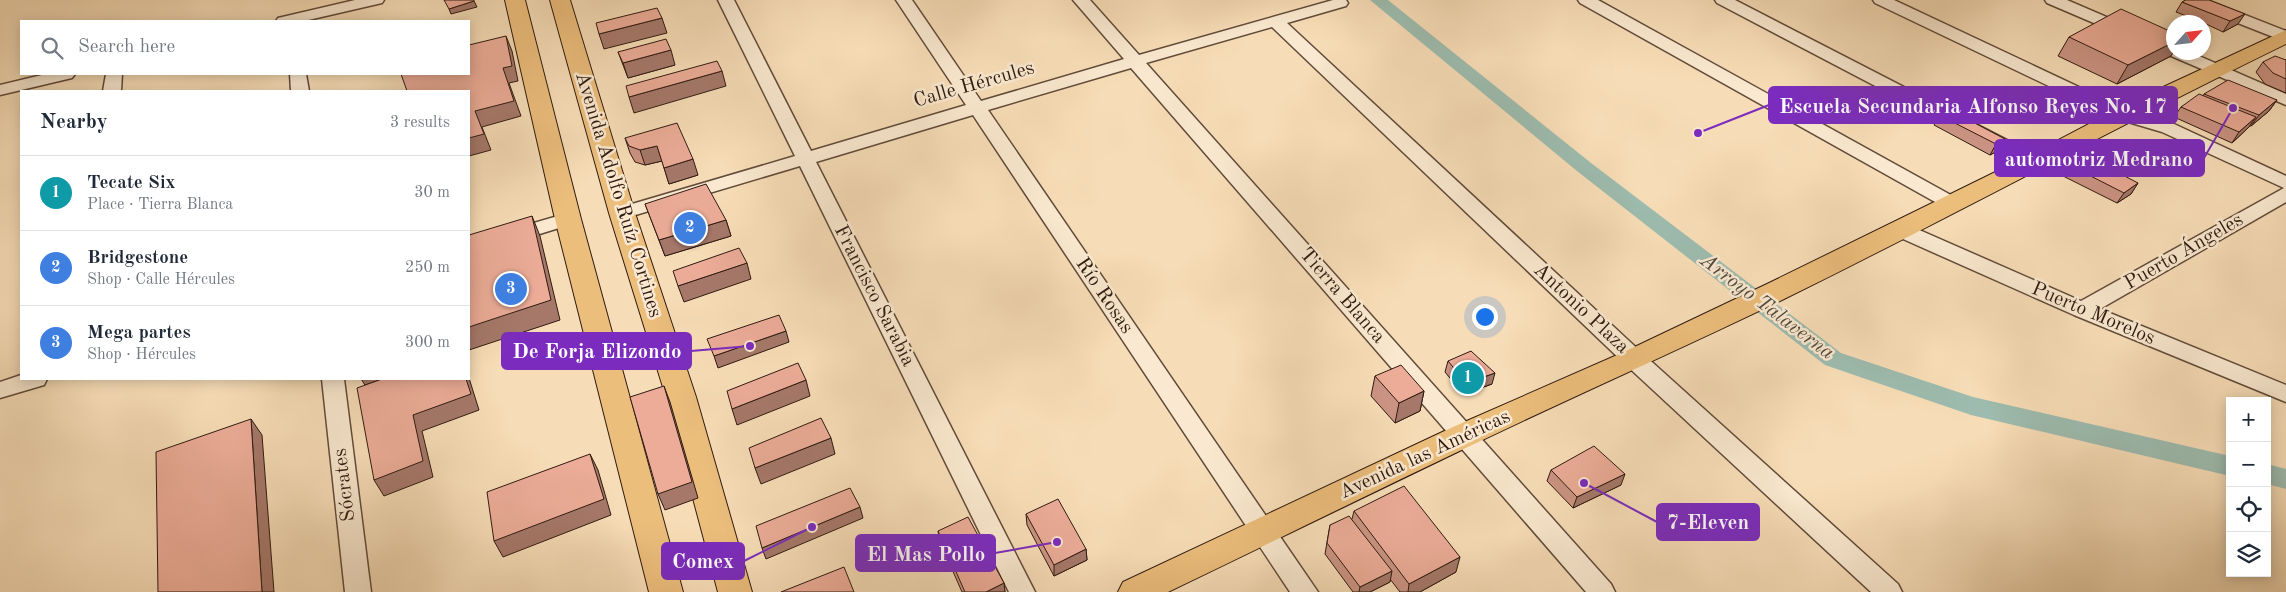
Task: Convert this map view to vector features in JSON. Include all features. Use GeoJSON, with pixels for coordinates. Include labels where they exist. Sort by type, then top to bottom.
{"type":"FeatureCollection","features":[{"type":"Feature","properties":{"kind":"main road"},"geometry":{"type":"LineString","coordinates":[[515,0],[568,219],[666,592]]}},
{"type":"Feature","properties":{"kind":"main road","name":"Avenida Adolfo Ruíz Cortines"},"geometry":{"type":"LineString","coordinates":[[560,0],[622,213],[681,397],[735,592]]}},
{"type":"Feature","properties":{"kind":"main road","name":"Avenida las Américas"},"geometry":{"type":"LineString","coordinates":[[1135,592],[1464,435],[1634,359],[1777,291],[1901,230],[2132,111],[2285,37]]}},
{"type":"Feature","properties":{"kind":"street"},"geometry":{"type":"LineString","coordinates":[[293,20],[376,0]]}},
{"type":"Feature","properties":{"kind":"street","name":"Francisco Sarabia"},"geometry":{"type":"LineString","coordinates":[[726,0],[1022,592]]}},
{"type":"Feature","properties":{"kind":"street","name":"Río Rosas"},"geometry":{"type":"LineString","coordinates":[[904,0],[1305,592]]}},
{"type":"Feature","properties":{"kind":"street","name":"Tierra Blanca"},"geometry":{"type":"LineString","coordinates":[[1081,0],[1602,592]]}},
{"type":"Feature","properties":{"kind":"street"},"geometry":{"type":"LineString","coordinates":[[1586,0],[1951,203]]}},
{"type":"Feature","properties":{"kind":"street"},"geometry":{"type":"LineString","coordinates":[[1723,0],[2035,162]]}},
{"type":"Feature","properties":{"kind":"street"},"geometry":{"type":"LineString","coordinates":[[1882,0],[2132,111],[2286,183]]}},
{"type":"Feature","properties":{"kind":"street"},"geometry":{"type":"LineString","coordinates":[[1912,0],[2132,111]]}},
{"type":"Feature","properties":{"kind":"street"},"geometry":{"type":"LineString","coordinates":[[2053,0],[2166,49]]}},
{"type":"Feature","properties":{"kind":"street"},"geometry":{"type":"LineString","coordinates":[[2193,0],[2285,37]]}},
{"type":"Feature","properties":{"kind":"street","name":"Calle Hércules"},"geometry":{"type":"LineString","coordinates":[[622,213],[1340,2]]}},
{"type":"Feature","properties":{"kind":"street","name":"Antonio Plaza"},"geometry":{"type":"LineString","coordinates":[[1276,22],[1634,359],[1889,592]]}},
{"type":"Feature","properties":{"kind":"street"},"geometry":{"type":"LineString","coordinates":[[2192,60],[2286,100]]}},
{"type":"Feature","properties":{"kind":"street"},"geometry":{"type":"LineString","coordinates":[[0,90],[62,75]]}},
{"type":"Feature","properties":{"kind":"street"},"geometry":{"type":"LineString","coordinates":[[112,90],[114,75]]}},
{"type":"Feature","properties":{"kind":"street"},"geometry":{"type":"LineString","coordinates":[[298,75],[300,90]]}},
{"type":"Feature","properties":{"kind":"street","name":"Puerto Ángeles"},"geometry":{"type":"LineString","coordinates":[[2082,310],[2286,194]]}},
{"type":"Feature","properties":{"kind":"street"},"geometry":{"type":"LineString","coordinates":[[470,249],[568,219]]}},
{"type":"Feature","properties":{"kind":"street","name":"Puerto Morelos"},"geometry":{"type":"LineString","coordinates":[[1901,230],[2082,310],[2286,394]]}},
{"type":"Feature","properties":{"kind":"street"},"geometry":{"type":"LineString","coordinates":[[0,390],[33,380]]}},
{"type":"Feature","properties":{"kind":"street","name":"Sócrates"},"geometry":{"type":"LineString","coordinates":[[332,380],[358,592]]}},
{"type":"Feature","properties":{"kind":"building"},"geometry":{"type":"Polygon","coordinates":[[[444,0],[474,0],[474,1],[449,9],[444,0]]]}},
{"type":"Feature","properties":{"kind":"building"},"geometry":{"type":"Polygon","coordinates":[[[2186,0],[2209,0],[2245,14],[2230,21],[2182,2],[2186,0]]]}},
{"type":"Feature","properties":{"kind":"building"},"geometry":{"type":"Polygon","coordinates":[[[657,8],[662,18],[599,34],[596,23],[657,8]]]}},
{"type":"Feature","properties":{"kind":"building"},"geometry":{"type":"Polygon","coordinates":[[[2121,9],[2166,29],[2166,46],[2128,65],[2069,37],[2121,9]]]}},
{"type":"Feature","properties":{"kind":"building"},"geometry":{"type":"Polygon","coordinates":[[[506,36],[512,66],[503,68],[514,101],[475,111],[484,134],[470,138],[470,90],[407,90],[401,75],[470,75],[470,45],[506,36]]]}},
{"type":"Feature","properties":{"kind":"building"},"geometry":{"type":"Polygon","coordinates":[[[666,39],[671,50],[623,63],[618,52],[666,39]]]}},
{"type":"Feature","properties":{"kind":"building"},"geometry":{"type":"Polygon","coordinates":[[[2275,56],[2286,60],[2286,79],[2273,73],[2263,62],[2275,56]]]}},
{"type":"Feature","properties":{"kind":"building"},"geometry":{"type":"Polygon","coordinates":[[[717,61],[722,71],[629,97],[626,86],[717,61]]]}},
{"type":"Feature","properties":{"kind":"building"},"geometry":{"type":"Polygon","coordinates":[[[2228,80],[2277,100],[2259,115],[2204,94],[2228,80]]]}},
{"type":"Feature","properties":{"kind":"building"},"geometry":{"type":"Polygon","coordinates":[[[2199,94],[2256,117],[2239,132],[2181,107],[2199,94]]]}},
{"type":"Feature","properties":{"kind":"building"},"geometry":{"type":"Polygon","coordinates":[[[1948,109],[2005,139],[1996,144],[1939,115],[1948,109]]]}},
{"type":"Feature","properties":{"kind":"building"},"geometry":{"type":"Polygon","coordinates":[[[677,123],[693,159],[664,168],[657,146],[640,150],[629,146],[625,138],[677,123]]]}},
{"type":"Feature","properties":{"kind":"building"},"geometry":{"type":"Polygon","coordinates":[[[2084,155],[2138,183],[2124,193],[2067,164],[2084,155]]]}},
{"type":"Feature","properties":{"kind":"building"},"geometry":{"type":"Polygon","coordinates":[[[706,184],[726,220],[659,240],[645,204],[706,184]]]}},
{"type":"Feature","properties":{"kind":"building"},"geometry":{"type":"Polygon","coordinates":[[[532,216],[551,300],[470,327],[470,235],[532,216]]]}},
{"type":"Feature","properties":{"kind":"building"},"geometry":{"type":"Polygon","coordinates":[[[739,248],[747,263],[678,286],[673,271],[739,248]]]}},
{"type":"Feature","properties":{"kind":"building"},"geometry":{"type":"Polygon","coordinates":[[[779,315],[786,331],[714,356],[707,339],[779,315]]]}},
{"type":"Feature","properties":{"kind":"building"},"geometry":{"type":"Polygon","coordinates":[[[1471,351],[1495,373],[1478,379],[1462,378],[1448,361],[1471,351]]]}},
{"type":"Feature","properties":{"kind":"building"},"geometry":{"type":"Polygon","coordinates":[[[798,363],[806,380],[732,409],[727,391],[798,363]]]}},
{"type":"Feature","properties":{"kind":"building"},"geometry":{"type":"Polygon","coordinates":[[[1401,365],[1424,391],[1399,403],[1375,376],[1401,365]]]}},
{"type":"Feature","properties":{"kind":"building"},"geometry":{"type":"Polygon","coordinates":[[[379,380],[466,380],[471,394],[413,415],[423,461],[374,480],[357,388],[379,380]]]}},
{"type":"Feature","properties":{"kind":"building"},"geometry":{"type":"Polygon","coordinates":[[[664,386],[692,482],[658,494],[630,397],[664,386]]]}},
{"type":"Feature","properties":{"kind":"building"},"geometry":{"type":"Polygon","coordinates":[[[821,418],[831,438],[755,468],[749,448],[821,418]]]}},
{"type":"Feature","properties":{"kind":"building"},"geometry":{"type":"Polygon","coordinates":[[[251,419],[262,592],[158,592],[156,452],[251,419]]]}},
{"type":"Feature","properties":{"kind":"building"},"geometry":{"type":"Polygon","coordinates":[[[1594,446],[1625,474],[1577,497],[1551,470],[1594,446]]]}},
{"type":"Feature","properties":{"kind":"building"},"geometry":{"type":"Polygon","coordinates":[[[590,454],[604,499],[494,541],[487,492],[590,454]]]}},
{"type":"Feature","properties":{"kind":"building"},"geometry":{"type":"Polygon","coordinates":[[[1404,486],[1460,557],[1409,584],[1354,511],[1404,486]]]}},
{"type":"Feature","properties":{"kind":"building"},"geometry":{"type":"Polygon","coordinates":[[[850,488],[860,507],[762,548],[756,526],[850,488]]]}},
{"type":"Feature","properties":{"kind":"building"},"geometry":{"type":"Polygon","coordinates":[[[1058,499],[1086,549],[1054,565],[1026,514],[1058,499]]]}},
{"type":"Feature","properties":{"kind":"building"},"geometry":{"type":"Polygon","coordinates":[[[1349,516],[1392,571],[1360,587],[1327,543],[1330,525],[1349,516]]]}},
{"type":"Feature","properties":{"kind":"building"},"geometry":{"type":"Polygon","coordinates":[[[968,517],[1004,583],[986,592],[965,592],[938,531],[968,517]]]}},
{"type":"Feature","properties":{"kind":"building"},"geometry":{"type":"Polygon","coordinates":[[[844,567],[854,592],[781,592],[844,567]]]}},
{"type":"Feature","properties":{"kind":"waterway","name":"Arroyo Talaverna"},"geometry":{"type":"LineString","coordinates":[[1378,0],[1584,167],[1833,359],[1971,406],[2226,465]]}},
{"type":"Feature","properties":{"kind":"waterway","name":"Arroyo Talaverna"},"geometry":{"type":"LineString","coordinates":[[2271,475],[2286,479]]}},
{"type":"Feature","properties":{"kind":"place","name":"automotriz Medrano"},"geometry":{"type":"Point","coordinates":[2233,108]}},
{"type":"Feature","properties":{"kind":"place","name":"Escuela Secundaria Alfonso Reyes No. 17"},"geometry":{"type":"Point","coordinates":[1698,133]}},
{"type":"Feature","properties":{"kind":"place","name":"Bridgestone"},"geometry":{"type":"Point","coordinates":[690,228]}},
{"type":"Feature","properties":{"kind":"place","name":"Mega partes"},"geometry":{"type":"Point","coordinates":[511,289]}},
{"type":"Feature","properties":{"kind":"place","name":"De Forja Elizondo"},"geometry":{"type":"Point","coordinates":[750,346]}},
{"type":"Feature","properties":{"kind":"place","name":"Tecate Six"},"geometry":{"type":"Point","coordinates":[1468,378]}},
{"type":"Feature","properties":{"kind":"place","name":"7-Eleven"},"geometry":{"type":"Point","coordinates":[1584,483]}},
{"type":"Feature","properties":{"kind":"place","name":"Comex"},"geometry":{"type":"Point","coordinates":[812,527]}},
{"type":"Feature","properties":{"kind":"place","name":"El Mas Pollo"},"geometry":{"type":"Point","coordinates":[1057,542]}}]}
